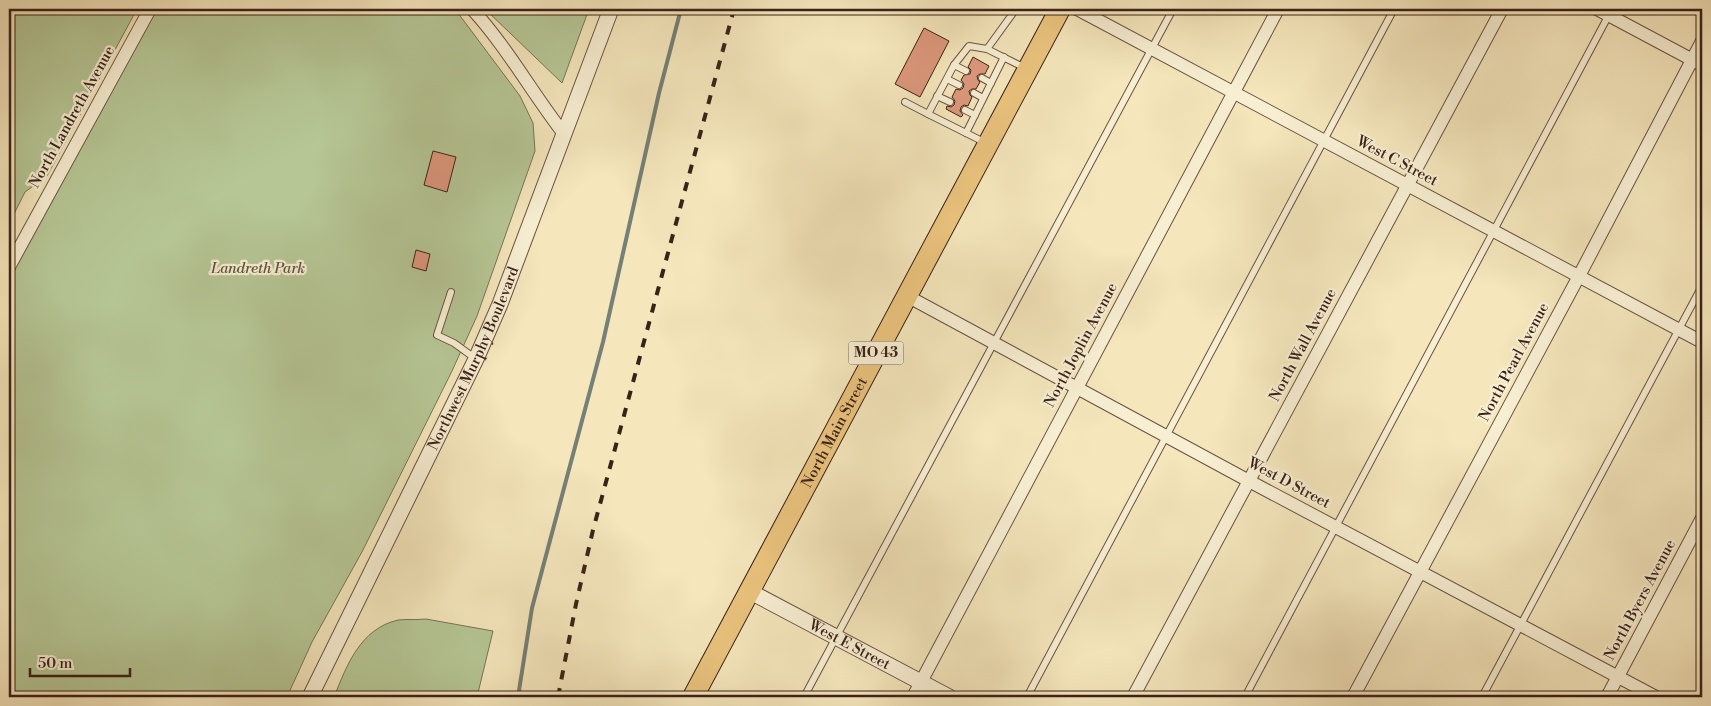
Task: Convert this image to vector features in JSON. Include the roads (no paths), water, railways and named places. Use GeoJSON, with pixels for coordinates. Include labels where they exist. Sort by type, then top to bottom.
{"type":"FeatureCollection","features":[{"type":"Feature","properties":{"kind":"main road","name":"North Main Street"},"geometry":{"type":"LineString","coordinates":[[693,697],[1060,9]]}},
{"type":"Feature","properties":{"kind":"street","name":"North Landreth Avenue"},"geometry":{"type":"LineString","coordinates":[[9,267],[150,9]]}},
{"type":"Feature","properties":{"kind":"street"},"geometry":{"type":"LineString","coordinates":[[472,9],[494,33],[545,110],[564,134]]}},
{"type":"Feature","properties":{"kind":"street","name":"Northwest Murphy Boulevard"},"geometry":{"type":"LineString","coordinates":[[310,697],[476,358],[500,304],[612,9]]}},
{"type":"Feature","properties":{"kind":"street","name":"West C Street"},"geometry":{"type":"LineString","coordinates":[[1076,9],[1702,342]]}},
{"type":"Feature","properties":{"kind":"street","name":"North Joplin Avenue"},"geometry":{"type":"LineString","coordinates":[[913,697],[1278,9]]}},
{"type":"Feature","properties":{"kind":"street","name":"North Wall Avenue"},"geometry":{"type":"LineString","coordinates":[[1133,697],[1502,9]]}},
{"type":"Feature","properties":{"kind":"street"},"geometry":{"type":"LineString","coordinates":[[1606,11],[1697,62]]}},
{"type":"Feature","properties":{"kind":"street","name":"North Pearl Avenue"},"geometry":{"type":"LineString","coordinates":[[1353,697],[1579,276],[1697,62],[1702,41]]}},
{"type":"Feature","properties":{"kind":"street","name":"West D Street"},"geometry":{"type":"LineString","coordinates":[[907,296],[1249,481],[1420,570],[1656,697]]}},
{"type":"Feature","properties":{"kind":"street","name":"North Byers Avenue"},"geometry":{"type":"LineString","coordinates":[[1607,697],[1702,518]]}},
{"type":"Feature","properties":{"kind":"street","name":"West E Street"},"geometry":{"type":"LineString","coordinates":[[749,591],[949,697]]}},
{"type":"Feature","properties":{"kind":"lane"},"geometry":{"type":"LineString","coordinates":[[987,49],[1016,9]]}},
{"type":"Feature","properties":{"kind":"lane"},"geometry":{"type":"LineString","coordinates":[[804,697],[1173,9]]}},
{"type":"Feature","properties":{"kind":"lane"},"geometry":{"type":"LineString","coordinates":[[1028,697],[1394,9]]}},
{"type":"Feature","properties":{"kind":"lane"},"geometry":{"type":"LineString","coordinates":[[1244,697],[1493,231],[1606,11]]}},
{"type":"Feature","properties":{"kind":"lane"},"geometry":{"type":"LineString","coordinates":[[928,114],[954,64],[969,46],[987,49],[1028,70]]}},
{"type":"Feature","properties":{"kind":"lane"},"geometry":{"type":"LineString","coordinates":[[966,133],[1004,57]]}},
{"type":"Feature","properties":{"kind":"lane"},"geometry":{"type":"LineString","coordinates":[[954,64],[966,71]]}},
{"type":"Feature","properties":{"kind":"lane"},"geometry":{"type":"LineString","coordinates":[[982,78],[991,83]]}},
{"type":"Feature","properties":{"kind":"lane"},"geometry":{"type":"LineString","coordinates":[[947,79],[959,85]]}},
{"type":"Feature","properties":{"kind":"lane"},"geometry":{"type":"LineString","coordinates":[[974,93],[983,98]]}},
{"type":"Feature","properties":{"kind":"lane"},"geometry":{"type":"LineString","coordinates":[[937,96],[950,102]]}},
{"type":"Feature","properties":{"kind":"lane"},"geometry":{"type":"LineString","coordinates":[[905,102],[988,144]]}},
{"type":"Feature","properties":{"kind":"lane"},"geometry":{"type":"LineString","coordinates":[[965,110],[975,115]]}},
{"type":"Feature","properties":{"kind":"lane"},"geometry":{"type":"LineString","coordinates":[[1482,697],[1702,286]]}},
{"type":"Feature","properties":{"kind":"lane"},"geometry":{"type":"LineString","coordinates":[[451,292],[437,336],[454,343],[476,358]]}},
{"type":"Feature","properties":{"kind":"waterway"},"geometry":{"type":"LineString","coordinates":[[518,697],[532,608],[603,342],[659,93],[681,9]]}},
{"type":"Feature","properties":{"kind":"railway"},"geometry":{"type":"LineString","coordinates":[[558,697],[593,530],[734,9]]}},
{"type":"Feature","properties":{"kind":"park label","name":"Landreth Park"},"geometry":{"type":"Point","coordinates":[258,268]}}]}
